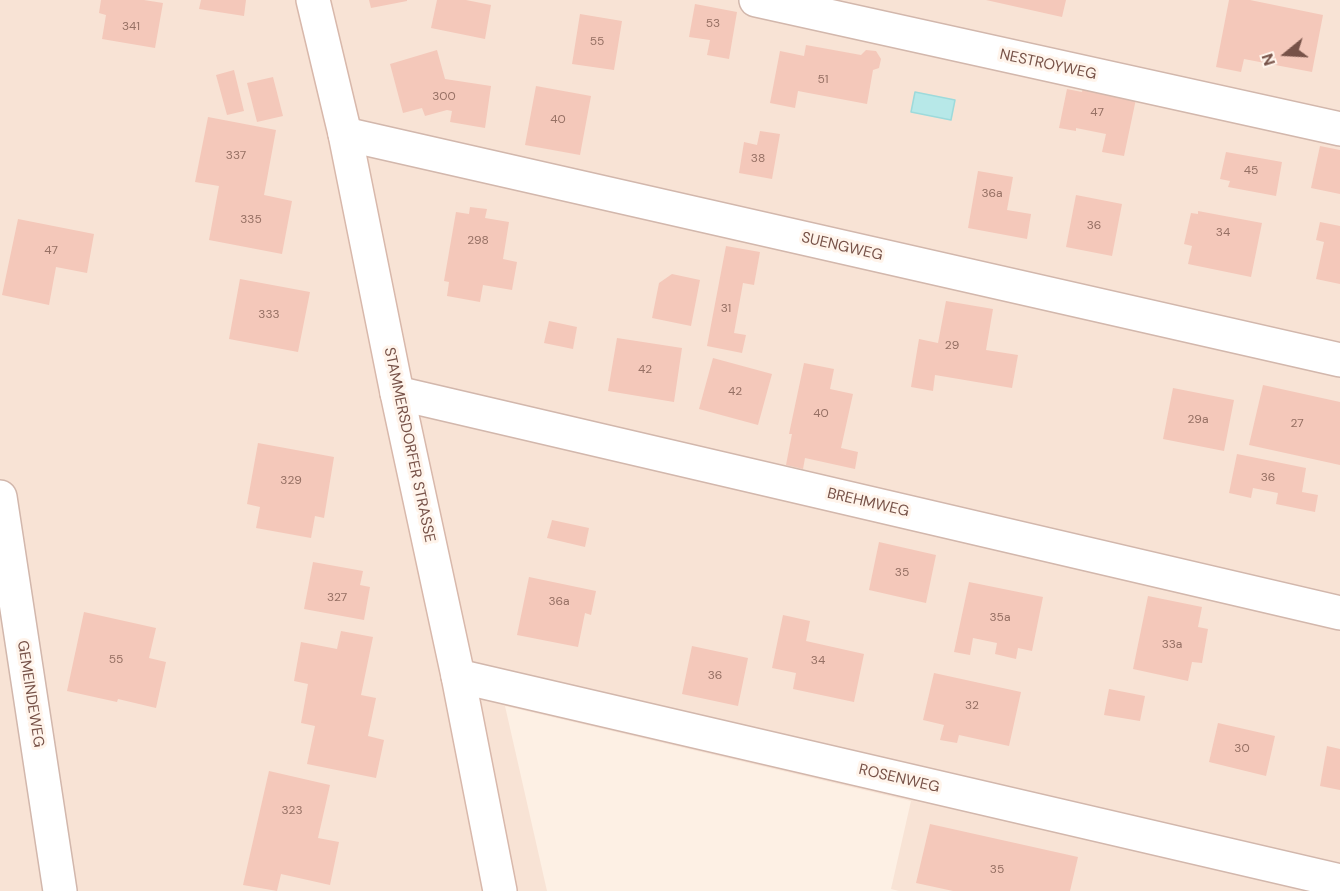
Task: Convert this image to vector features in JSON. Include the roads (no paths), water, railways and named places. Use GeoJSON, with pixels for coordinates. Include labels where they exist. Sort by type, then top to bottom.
{"type":"FeatureCollection","features":[{"type":"Feature","properties":{"kind":"street","name":"STAMMERSDORFER STRASSE"},"geometry":{"type":"LineString","coordinates":[[313,0],[345,134],[397,393],[458,676],[500,891]]}},
{"type":"Feature","properties":{"kind":"street","name":"NESTROYWEG"},"geometry":{"type":"LineString","coordinates":[[756,0],[1340,129]]}},
{"type":"Feature","properties":{"kind":"street","name":"SUENGWEG"},"geometry":{"type":"LineString","coordinates":[[345,134],[1340,360]]}},
{"type":"Feature","properties":{"kind":"street","name":"BREHMWEG"},"geometry":{"type":"LineString","coordinates":[[397,393],[1340,613]]}},
{"type":"Feature","properties":{"kind":"street","name":"GEMEINDEWEG"},"geometry":{"type":"LineString","coordinates":[[0,497],[60,891]]}},
{"type":"Feature","properties":{"kind":"street","name":"ROSENWEG"},"geometry":{"type":"LineString","coordinates":[[458,676],[1340,881]]}},
{"type":"Feature","properties":{"kind":"water"},"geometry":{"type":"Polygon","coordinates":[[[915,92],[955,100],[951,120],[911,112],[915,92]]]}}]}
